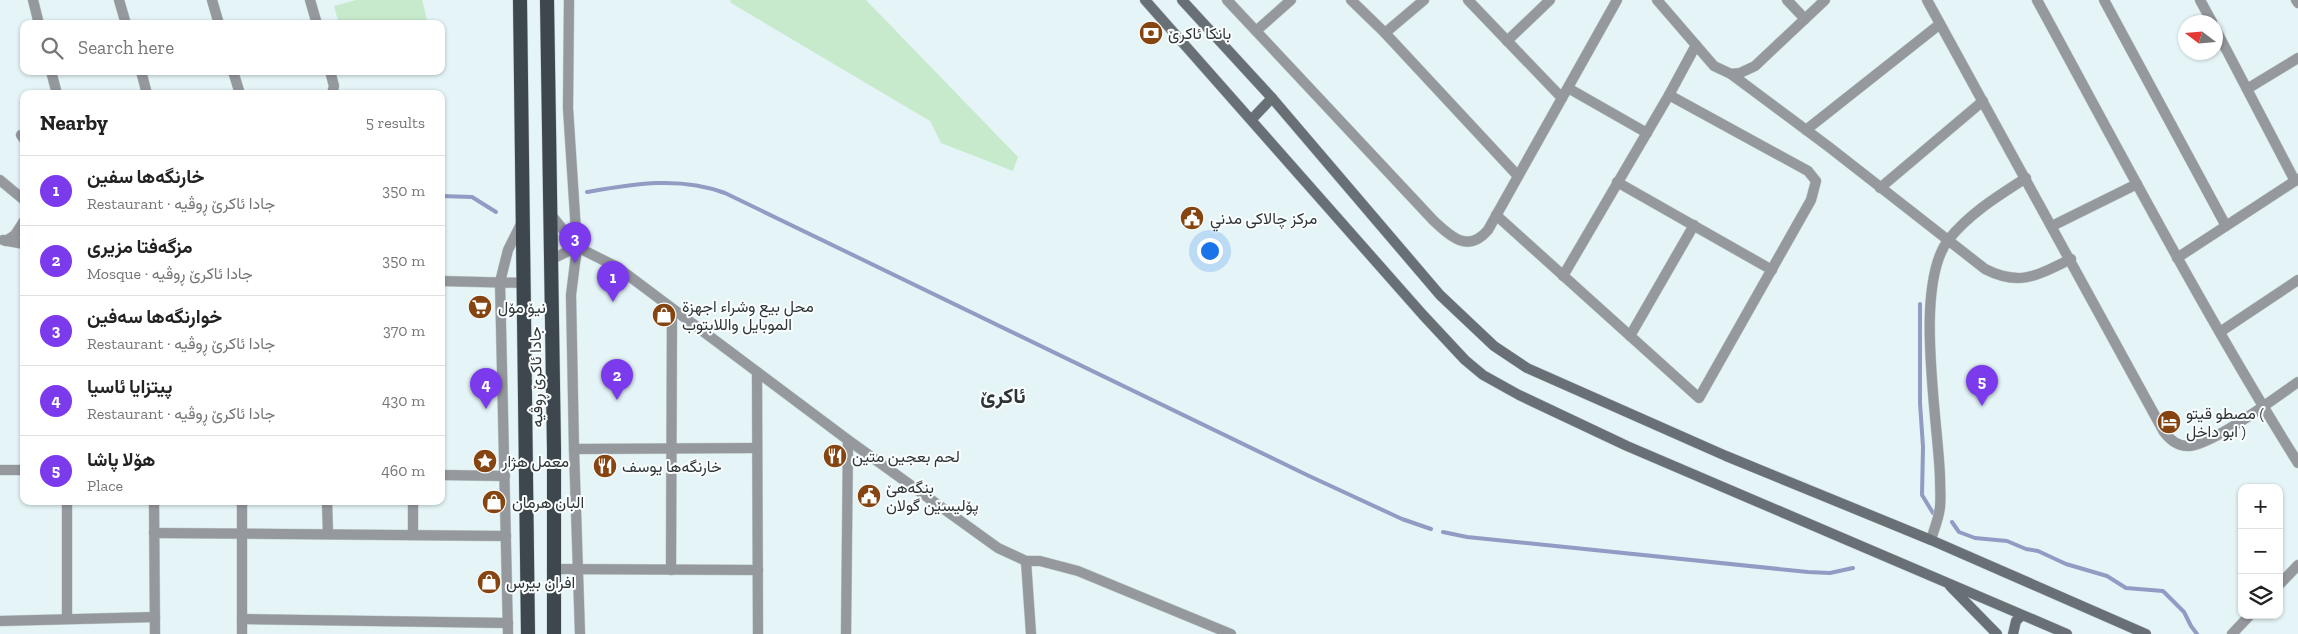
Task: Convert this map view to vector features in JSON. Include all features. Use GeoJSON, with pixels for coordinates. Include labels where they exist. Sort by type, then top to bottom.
{"type":"FeatureCollection","features":[{"type":"Feature","properties":{"kind":"highway","name":"جادا ئاکرێ ڕوڤیە"},"geometry":{"type":"LineString","coordinates":[[520,0],[528,634]]}},
{"type":"Feature","properties":{"kind":"highway","name":"جادا ئاکرێ ڕوڤیە"},"geometry":{"type":"LineString","coordinates":[[547,0],[552,216],[554,449],[552,569],[554,634]]}},
{"type":"Feature","properties":{"kind":"main road"},"geometry":{"type":"LineString","coordinates":[[1146,0],[1423,315],[1465,360],[1483,375],[1518,395],[1627,446],[1946,582],[2021,616],[2067,634]]}},
{"type":"Feature","properties":{"kind":"main road"},"geometry":{"type":"LineString","coordinates":[[1182,0],[1272,98],[1440,296],[1494,346],[1527,368],[1726,456],[1931,540],[2146,634]]}},
{"type":"Feature","properties":{"kind":"main road"},"geometry":{"type":"LineString","coordinates":[[1252,119],[1272,98]]}},
{"type":"Feature","properties":{"kind":"main road"},"geometry":{"type":"LineString","coordinates":[[1946,582],[1997,634]]}},
{"type":"Feature","properties":{"kind":"main road"},"geometry":{"type":"LineString","coordinates":[[2013,634],[2016,621],[2021,616]]}},
{"type":"Feature","properties":{"kind":"street"},"geometry":{"type":"LineString","coordinates":[[33,0],[38,20]]}},
{"type":"Feature","properties":{"kind":"street"},"geometry":{"type":"LineString","coordinates":[[119,0],[125,20]]}},
{"type":"Feature","properties":{"kind":"street"},"geometry":{"type":"LineString","coordinates":[[212,0],[218,20]]}},
{"type":"Feature","properties":{"kind":"street"},"geometry":{"type":"LineString","coordinates":[[310,0],[316,20]]}},
{"type":"Feature","properties":{"kind":"street"},"geometry":{"type":"LineString","coordinates":[[569,0],[568,108],[577,247],[571,295],[580,634]]}},
{"type":"Feature","properties":{"kind":"street"},"geometry":{"type":"LineString","coordinates":[[1227,0],[1444,230],[1462,241],[1475,241],[1482,238],[1617,0]]}},
{"type":"Feature","properties":{"kind":"street"},"geometry":{"type":"LineString","coordinates":[[1256,31],[1292,0]]}},
{"type":"Feature","properties":{"kind":"street"},"geometry":{"type":"LineString","coordinates":[[1351,0],[1385,33],[1518,176]]}},
{"type":"Feature","properties":{"kind":"street"},"geometry":{"type":"LineString","coordinates":[[1385,33],[1424,0]]}},
{"type":"Feature","properties":{"kind":"street"},"geometry":{"type":"LineString","coordinates":[[1468,0],[1562,98]]}},
{"type":"Feature","properties":{"kind":"street"},"geometry":{"type":"LineString","coordinates":[[1507,41],[1550,0]]}},
{"type":"Feature","properties":{"kind":"street"},"geometry":{"type":"LineString","coordinates":[[1657,0],[1714,66],[1731,74],[1806,130],[1985,269],[2001,277],[2019,279],[2033,277],[2071,259]]}},
{"type":"Feature","properties":{"kind":"street"},"geometry":{"type":"LineString","coordinates":[[1787,0],[1805,19]]}},
{"type":"Feature","properties":{"kind":"street"},"geometry":{"type":"LineString","coordinates":[[1731,74],[1740,74],[1755,66],[1825,0]]}},
{"type":"Feature","properties":{"kind":"street"},"geometry":{"type":"LineString","coordinates":[[1927,0],[2170,440],[2179,445],[2189,446],[2199,443],[2262,406],[2298,382]]}},
{"type":"Feature","properties":{"kind":"street"},"geometry":{"type":"LineString","coordinates":[[2037,0],[2177,258],[2262,406],[2298,462]]}},
{"type":"Feature","properties":{"kind":"street"},"geometry":{"type":"LineString","coordinates":[[2104,0],[2226,226]]}},
{"type":"Feature","properties":{"kind":"street"},"geometry":{"type":"LineString","coordinates":[[2200,0],[2208,15]]}},
{"type":"Feature","properties":{"kind":"street"},"geometry":{"type":"LineString","coordinates":[[1806,130],[1940,24]]}},
{"type":"Feature","properties":{"kind":"street"},"geometry":{"type":"LineString","coordinates":[[2177,258],[2296,180],[2223,43]]}},
{"type":"Feature","properties":{"kind":"street"},"geometry":{"type":"LineString","coordinates":[[1563,276],[1696,46]]}},
{"type":"Feature","properties":{"kind":"street"},"geometry":{"type":"LineString","coordinates":[[2247,89],[2298,58]]}},
{"type":"Feature","properties":{"kind":"street"},"geometry":{"type":"LineString","coordinates":[[52,75],[56,90]]}},
{"type":"Feature","properties":{"kind":"street"},"geometry":{"type":"LineString","coordinates":[[142,75],[146,90]]}},
{"type":"Feature","properties":{"kind":"street"},"geometry":{"type":"LineString","coordinates":[[234,75],[239,90]]}},
{"type":"Feature","properties":{"kind":"street"},"geometry":{"type":"LineString","coordinates":[[331,75],[334,86],[333,90]]}},
{"type":"Feature","properties":{"kind":"street"},"geometry":{"type":"LineString","coordinates":[[1568,88],[1647,133]]}},
{"type":"Feature","properties":{"kind":"street"},"geometry":{"type":"LineString","coordinates":[[1496,215],[1700,398],[1811,200],[1816,187],[1814,177],[1808,171],[1669,95]]}},
{"type":"Feature","properties":{"kind":"street"},"geometry":{"type":"LineString","coordinates":[[1880,188],[1983,101]]}},
{"type":"Feature","properties":{"kind":"street"},"geometry":{"type":"LineString","coordinates":[[1931,540],[1940,506],[1939,446],[1931,359],[1931,298],[1935,266],[1948,240],[1979,208],[2026,178]]}},
{"type":"Feature","properties":{"kind":"street"},"geometry":{"type":"LineString","coordinates":[[0,180],[20,197]]}},
{"type":"Feature","properties":{"kind":"street"},"geometry":{"type":"LineString","coordinates":[[1618,182],[1772,270]]}},
{"type":"Feature","properties":{"kind":"street"},"geometry":{"type":"LineString","coordinates":[[2052,226],[2137,184]]}},
{"type":"Feature","properties":{"kind":"street"},"geometry":{"type":"LineString","coordinates":[[552,216],[577,247],[617,268],[848,440],[998,548],[1026,561],[1040,560],[1078,571],[1230,634]]}},
{"type":"Feature","properties":{"kind":"street"},"geometry":{"type":"LineString","coordinates":[[242,619],[508,629],[500,282],[508,250],[523,221]]}},
{"type":"Feature","properties":{"kind":"street"},"geometry":{"type":"LineString","coordinates":[[1630,336],[1694,225]]}},
{"type":"Feature","properties":{"kind":"street"},"geometry":{"type":"LineString","coordinates":[[3,240],[15,235],[20,227]]}},
{"type":"Feature","properties":{"kind":"street"},"geometry":{"type":"LineString","coordinates":[[3,240],[20,243]]}},
{"type":"Feature","properties":{"kind":"street"},"geometry":{"type":"LineString","coordinates":[[552,258],[577,247]]}},
{"type":"Feature","properties":{"kind":"street"},"geometry":{"type":"LineString","coordinates":[[2220,332],[2298,280]]}},
{"type":"Feature","properties":{"kind":"street"},"geometry":{"type":"LineString","coordinates":[[445,281],[524,283]]}},
{"type":"Feature","properties":{"kind":"street"},"geometry":{"type":"LineString","coordinates":[[671,570],[672,309]]}},
{"type":"Feature","properties":{"kind":"street"},"geometry":{"type":"LineString","coordinates":[[757,372],[758,634]]}},
{"type":"Feature","properties":{"kind":"street"},"geometry":{"type":"LineString","coordinates":[[846,634],[848,440]]}},
{"type":"Feature","properties":{"kind":"street"},"geometry":{"type":"LineString","coordinates":[[574,448],[671,450],[757,448]]}},
{"type":"Feature","properties":{"kind":"street"},"geometry":{"type":"LineString","coordinates":[[0,470],[20,470]]}},
{"type":"Feature","properties":{"kind":"street"},"geometry":{"type":"LineString","coordinates":[[445,475],[505,476]]}},
{"type":"Feature","properties":{"kind":"street"},"geometry":{"type":"LineString","coordinates":[[67,505],[68,618]]}},
{"type":"Feature","properties":{"kind":"street"},"geometry":{"type":"LineString","coordinates":[[154,505],[155,634]]}},
{"type":"Feature","properties":{"kind":"street"},"geometry":{"type":"LineString","coordinates":[[242,505],[242,634]]}},
{"type":"Feature","properties":{"kind":"street"},"geometry":{"type":"LineString","coordinates":[[328,505],[328,534]]}},
{"type":"Feature","properties":{"kind":"street"},"geometry":{"type":"LineString","coordinates":[[413,505],[413,535]]}},
{"type":"Feature","properties":{"kind":"street"},"geometry":{"type":"LineString","coordinates":[[154,533],[506,536]]}},
{"type":"Feature","properties":{"kind":"street"},"geometry":{"type":"LineString","coordinates":[[1026,561],[1031,634]]}},
{"type":"Feature","properties":{"kind":"street"},"geometry":{"type":"LineString","coordinates":[[2283,581],[2298,565]]}},
{"type":"Feature","properties":{"kind":"street"},"geometry":{"type":"LineString","coordinates":[[552,569],[758,570]]}},
{"type":"Feature","properties":{"kind":"street"},"geometry":{"type":"LineString","coordinates":[[0,620],[155,617]]}},
{"type":"Feature","properties":{"kind":"street"},"geometry":{"type":"LineString","coordinates":[[2232,634],[2246,619]]}},
{"type":"Feature","properties":{"kind":"green space"},"geometry":{"type":"Polygon","coordinates":[[[356,0],[422,0],[427,20],[338,20],[334,6],[356,0]]]}},
{"type":"Feature","properties":{"kind":"green space"},"geometry":{"type":"Polygon","coordinates":[[[730,0],[866,0],[1018,157],[1013,171],[941,143],[930,121],[731,3],[730,0]]]}},
{"type":"Feature","properties":{"kind":"waterway"},"geometry":{"type":"LineString","coordinates":[[587,192],[639,184],[674,183],[708,188],[725,193],[1307,475],[1402,519],[1431,529]]}},
{"type":"Feature","properties":{"kind":"waterway"},"geometry":{"type":"LineString","coordinates":[[445,196],[472,197],[496,212]]}},
{"type":"Feature","properties":{"kind":"waterway"},"geometry":{"type":"LineString","coordinates":[[1920,304],[1920,403],[1923,447],[1922,495],[1933,513]]}},
{"type":"Feature","properties":{"kind":"waterway"},"geometry":{"type":"LineString","coordinates":[[1952,522],[1959,532],[1975,538],[2007,541],[2026,549],[2038,551],[2066,564],[2107,576],[2126,588],[2163,591],[2184,612],[2197,634]]}},
{"type":"Feature","properties":{"kind":"waterway"},"geometry":{"type":"LineString","coordinates":[[1443,532],[1467,537],[1808,572],[1830,573],[1853,568]]}},
{"type":"Feature","properties":{"kind":"place","name":"بانکا ئاکرێ"},"geometry":{"type":"Point","coordinates":[1151,33]}},
{"type":"Feature","properties":{"kind":"place","name":"مركز چالاکى مدني"},"geometry":{"type":"Point","coordinates":[1192,218]}},
{"type":"Feature","properties":{"kind":"place","name":"خوارنگەھا سەفین"},"geometry":{"type":"Point","coordinates":[575,263]}},
{"type":"Feature","properties":{"kind":"place","name":"خارنگەها سفين"},"geometry":{"type":"Point","coordinates":[613,302]}},
{"type":"Feature","properties":{"kind":"place","name":"نیۆ مۆل"},"geometry":{"type":"Point","coordinates":[480,307]}},
{"type":"Feature","properties":{"kind":"place","name":"محل بيع وشراء اجهزة الموبايل واللابتوب"},"geometry":{"type":"Point","coordinates":[664,315]}},
{"type":"Feature","properties":{"kind":"place","name":"مزگەفتا مزیری"},"geometry":{"type":"Point","coordinates":[617,400]}},
{"type":"Feature","properties":{"kind":"place","name":"هۆلا پاشا"},"geometry":{"type":"Point","coordinates":[1982,406]}},
{"type":"Feature","properties":{"kind":"place","name":"پیتزایا ئاسیا"},"geometry":{"type":"Point","coordinates":[486,409]}},
{"type":"Feature","properties":{"kind":"place","name":"مصطو قيتو ( ابو داخل )"},"geometry":{"type":"Point","coordinates":[2169,422]}},
{"type":"Feature","properties":{"kind":"place","name":"لحم بعجين متين"},"geometry":{"type":"Point","coordinates":[835,456]}},
{"type":"Feature","properties":{"kind":"place","name":"معمل هژار"},"geometry":{"type":"Point","coordinates":[485,461]}},
{"type":"Feature","properties":{"kind":"place","name":"خارنگەها یوسف"},"geometry":{"type":"Point","coordinates":[605,466]}},
{"type":"Feature","properties":{"kind":"place","name":"بنگە‌ھێ پۆلیسێن گولان"},"geometry":{"type":"Point","coordinates":[869,496]}},
{"type":"Feature","properties":{"kind":"place","name":"البان هرمان"},"geometry":{"type":"Point","coordinates":[494,502]}},
{"type":"Feature","properties":{"kind":"place","name":"افران بيرس"},"geometry":{"type":"Point","coordinates":[489,582]}},
{"type":"Feature","properties":{"kind":"district","name":"ئاکرێ"},"geometry":{"type":"Point","coordinates":[1003,395]}}]}
